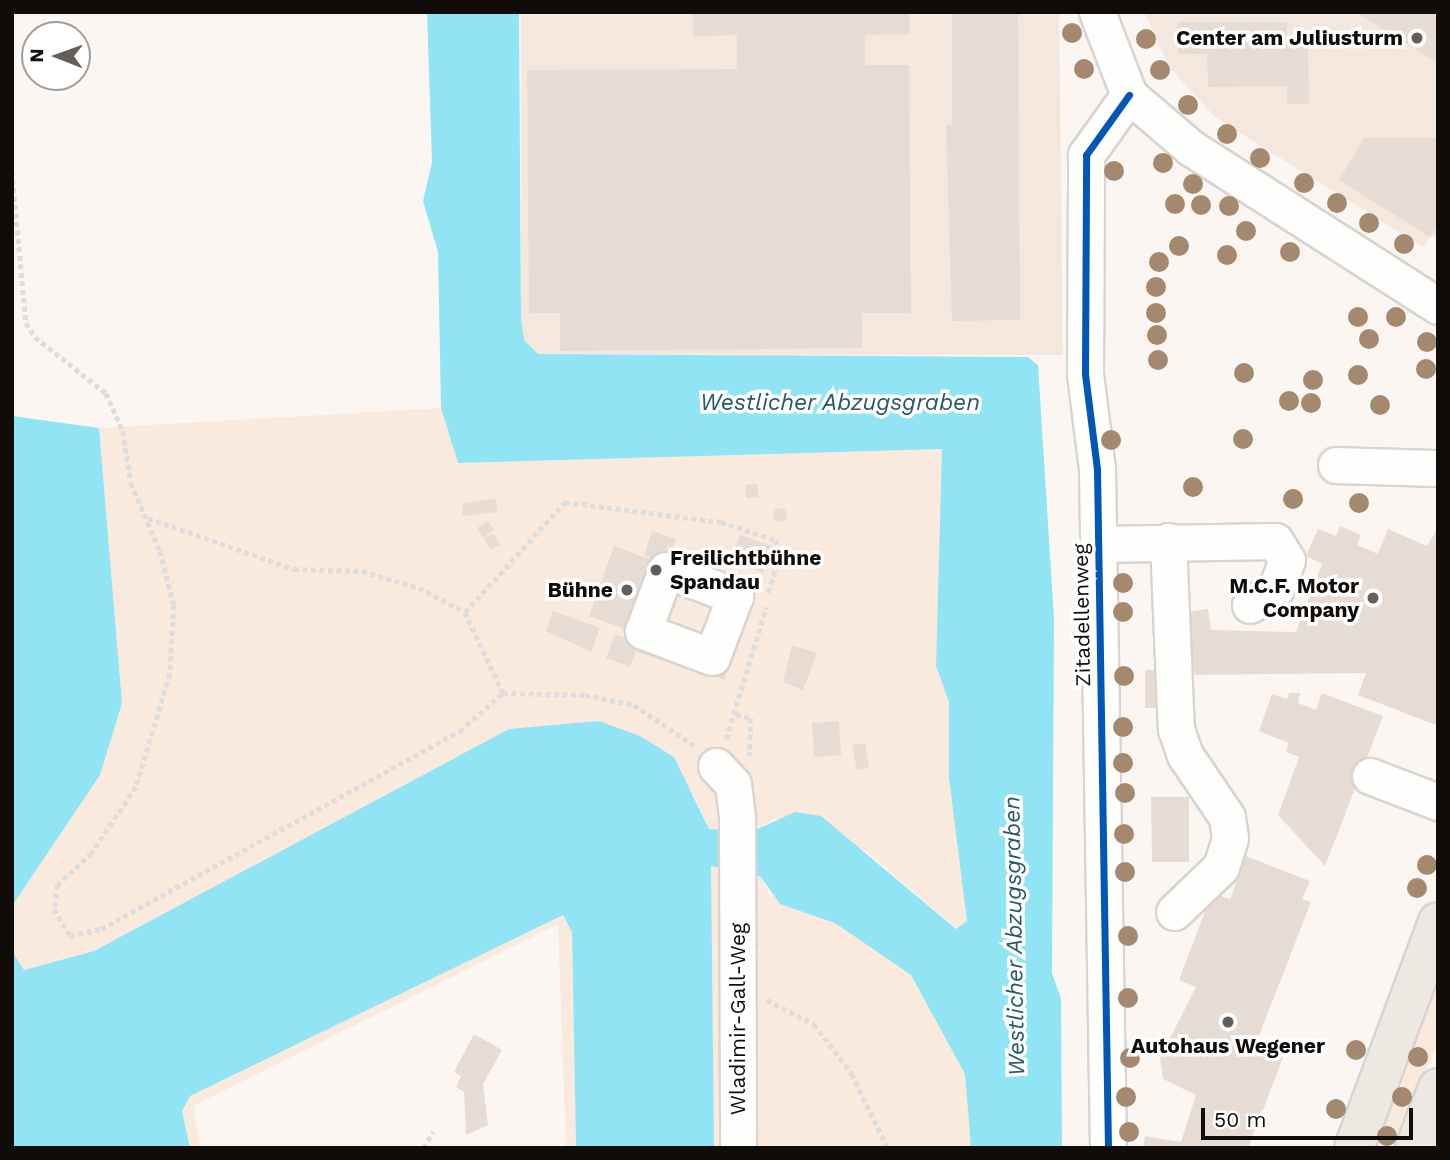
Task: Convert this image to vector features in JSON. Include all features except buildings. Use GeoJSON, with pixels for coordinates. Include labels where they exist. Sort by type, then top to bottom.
{"type":"FeatureCollection","features":[{"type":"Feature","properties":{"kind":"main road"},"geometry":{"type":"LineString","coordinates":[[1354,1148],[1438,922]]}},
{"type":"Feature","properties":{"kind":"main road"},"geometry":{"type":"LineString","coordinates":[[1415,1148],[1438,1088]]}},
{"type":"Feature","properties":{"kind":"street"},"geometry":{"type":"LineString","coordinates":[[1097,12],[1129,96],[1191,148],[1438,306]]}},
{"type":"Feature","properties":{"kind":"street","name":"Zitadellenweg"},"geometry":{"type":"LineString","coordinates":[[1108,1148],[1098,544],[1085,373],[1086,155],[1129,96]]}},
{"type":"Feature","properties":{"kind":"street"},"geometry":{"type":"LineString","coordinates":[[1336,465],[1438,468]]}},
{"type":"Feature","properties":{"kind":"street"},"geometry":{"type":"LineString","coordinates":[[1168,541],[1176,729],[1185,755],[1227,817],[1230,838],[1221,867],[1174,912]]}},
{"type":"Feature","properties":{"kind":"street"},"geometry":{"type":"LineString","coordinates":[[1098,544],[1275,541],[1287,560],[1276,588],[1250,605]]}},
{"type":"Feature","properties":{"kind":"street","name":"Wladimir-Gall-Weg"},"geometry":{"type":"LineString","coordinates":[[716,766],[733,785],[737,819],[738,1148]]}},
{"type":"Feature","properties":{"kind":"street"},"geometry":{"type":"LineString","coordinates":[[1370,776],[1438,802]]}},
{"type":"Feature","properties":{"kind":"path"},"geometry":{"type":"LineString","coordinates":[[12,171],[26,323],[34,337],[106,393],[123,431],[131,483],[148,518],[174,605],[170,674],[136,787],[92,853],[58,885],[54,909],[70,936],[101,929],[460,731],[503,692],[584,695],[634,705],[663,720],[716,766]]}},
{"type":"Feature","properties":{"kind":"path"},"geometry":{"type":"LineString","coordinates":[[465,612],[565,502],[722,522],[776,540],[780,555],[764,629],[737,709]]}},
{"type":"Feature","properties":{"kind":"path"},"geometry":{"type":"LineString","coordinates":[[148,518],[295,569],[391,576],[465,612],[503,692]]}},
{"type":"Feature","properties":{"kind":"path"},"geometry":{"type":"LineString","coordinates":[[737,988],[814,1024],[852,1074],[888,1148]]}},
{"type":"Feature","properties":{"kind":"path"},"geometry":{"type":"LineString","coordinates":[[423,1148],[433,1132]]}},
{"type":"Feature","properties":{"kind":"shaded area"},"geometry":{"type":"Polygon","coordinates":[[[521,12],[1059,12],[1063,355],[538,354],[524,340],[521,319],[521,12]]]}},
{"type":"Feature","properties":{"kind":"shaded area"},"geometry":{"type":"Polygon","coordinates":[[[1144,12],[1438,12],[1438,238],[1432,235],[1423,247],[1215,117],[1170,68],[1144,12]]]}},
{"type":"Feature","properties":{"kind":"shaded area"},"geometry":{"type":"Polygon","coordinates":[[[441,408],[458,463],[942,449],[936,666],[949,702],[949,778],[967,921],[957,929],[865,850],[775,819],[753,831],[709,829],[693,793],[509,729],[94,951],[23,970],[12,950],[12,906],[100,775],[122,703],[99,428],[441,408]]]}},
{"type":"Feature","properties":{"kind":"shaded area"},"geometry":{"type":"Polygon","coordinates":[[[710,866],[761,877],[769,894],[835,923],[911,975],[965,1074],[971,1148],[714,1148],[710,866]]]}},
{"type":"Feature","properties":{"kind":"shaded area"},"geometry":{"type":"Polygon","coordinates":[[[563,915],[572,932],[576,1148],[566,1148],[558,924],[193,1106],[201,1148],[190,1148],[182,1111],[190,1096],[563,915]]]}},
{"type":"Feature","properties":{"kind":"shaded area"},"geometry":{"type":"Polygon","coordinates":[[[1438,968],[1438,1042],[1397,1148],[1371,1148],[1438,968]]]}},
{"type":"Feature","properties":{"kind":"water","name":"Westlicher Abzugsgraben"},"geometry":{"type":"Polygon","coordinates":[[[427,12],[519,12],[521,319],[524,340],[538,354],[1028,357],[1038,365],[1054,619],[1052,973],[1061,999],[1062,1148],[971,1148],[965,1074],[911,975],[835,923],[780,904],[761,877],[711,866],[714,1148],[576,1148],[572,932],[563,915],[190,1096],[182,1111],[190,1148],[12,1148],[12,951],[24,970],[94,951],[509,729],[599,721],[640,736],[674,757],[709,829],[753,831],[795,812],[821,816],[956,929],[967,921],[949,778],[949,702],[936,666],[942,449],[458,463],[441,408],[438,252],[423,201],[432,162],[427,12]]]}},
{"type":"Feature","properties":{"kind":"water"},"geometry":{"type":"Polygon","coordinates":[[[12,416],[99,428],[122,703],[100,775],[12,906],[12,416]]]}},
{"type":"Feature","properties":{"kind":"cycle path"},"geometry":{"type":"LineString","coordinates":[[1108,1148],[1097,469],[1085,374],[1086,155],[1129,95]]}},
{"type":"Feature","properties":{"kind":"place","name":"Center am Juliusturm"},"geometry":{"type":"Point","coordinates":[1417,38]}},
{"type":"Feature","properties":{"kind":"place","name":"Freilichtbühne Spandau"},"geometry":{"type":"Point","coordinates":[656,570]}},
{"type":"Feature","properties":{"kind":"place","name":"Bühne"},"geometry":{"type":"Point","coordinates":[627,590]}},
{"type":"Feature","properties":{"kind":"place","name":"M.C.F. Motor Company"},"geometry":{"type":"Point","coordinates":[1373,598]}},
{"type":"Feature","properties":{"kind":"place","name":"Autohaus Wegener"},"geometry":{"type":"Point","coordinates":[1228,1022]}}]}
